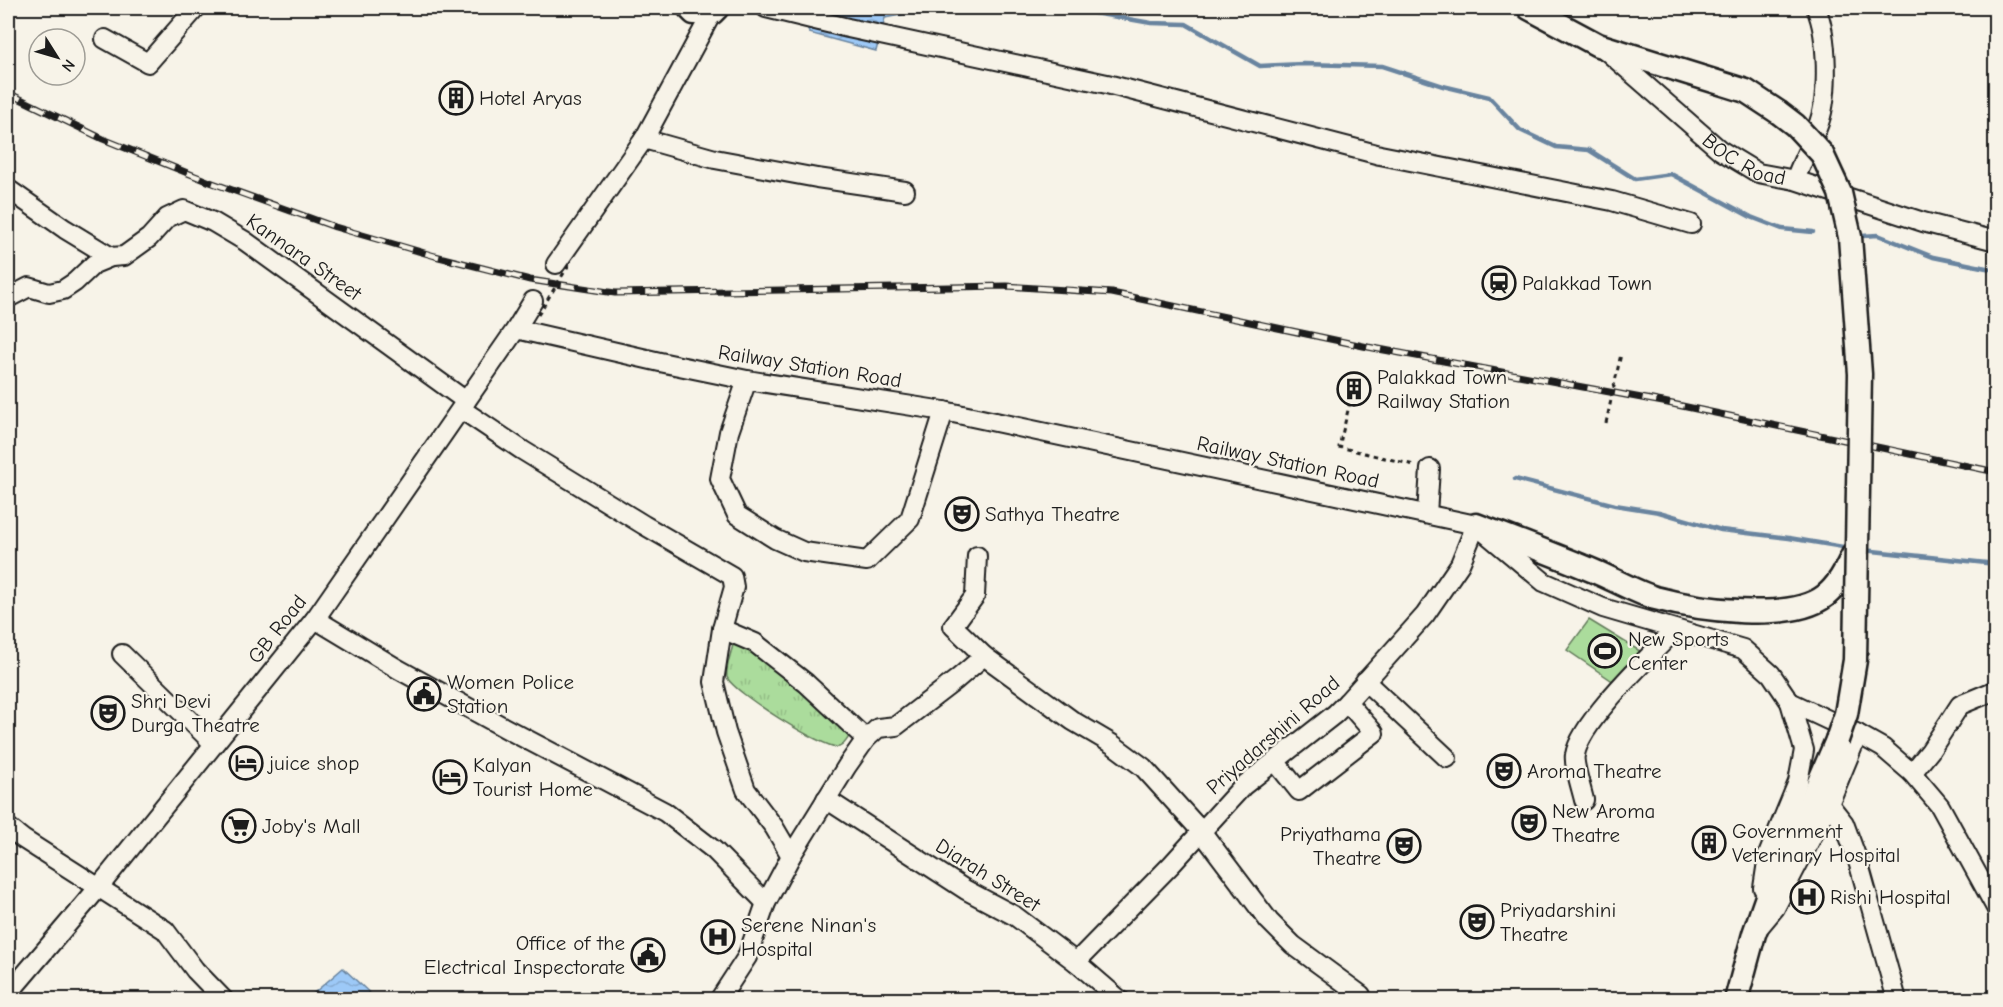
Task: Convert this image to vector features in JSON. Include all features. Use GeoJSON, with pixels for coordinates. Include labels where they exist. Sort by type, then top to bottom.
{"type":"FeatureCollection","features":[{"type":"Feature","properties":{"kind":"main road"},"geometry":{"type":"LineString","coordinates":[[689,8],[694,13],[714,10]]}},
{"type":"Feature","properties":{"kind":"main road","name":"BOC Road"},"geometry":{"type":"LineString","coordinates":[[1529,8],[1599,45]]}},
{"type":"Feature","properties":{"kind":"main road"},"geometry":{"type":"LineString","coordinates":[[1599,45],[1746,91],[1795,125],[1822,154],[1840,193],[1850,237],[1860,375],[1855,550],[1855,660],[1846,714],[1837,740],[1808,808],[1776,871],[1754,934],[1736,999]]}},
{"type":"Feature","properties":{"kind":"main road"},"geometry":{"type":"LineString","coordinates":[[1476,525],[1597,572],[1653,597],[1690,605],[1737,611],[1800,609],[1824,597],[1839,582],[1855,550]]}},
{"type":"Feature","properties":{"kind":"street"},"geometry":{"type":"LineString","coordinates":[[105,39],[148,63],[196,8]]}},
{"type":"Feature","properties":{"kind":"street"},"geometry":{"type":"LineString","coordinates":[[766,8],[1107,84],[1380,155],[1612,201],[1691,224]]}},
{"type":"Feature","properties":{"kind":"street"},"geometry":{"type":"LineString","coordinates":[[563,264],[644,139],[714,10]]}},
{"type":"Feature","properties":{"kind":"street"},"geometry":{"type":"LineString","coordinates":[[1795,180],[1820,121],[1825,83],[1823,10]]}},
{"type":"Feature","properties":{"kind":"street","name":"BOC Road"},"geometry":{"type":"LineString","coordinates":[[1599,45],[1720,150],[1758,173],[1795,180],[1923,222],[1995,241]]}},
{"type":"Feature","properties":{"kind":"street"},"geometry":{"type":"LineString","coordinates":[[644,139],[715,159],[905,191]]}},
{"type":"Feature","properties":{"kind":"street"},"geometry":{"type":"LineString","coordinates":[[8,189],[65,229],[111,257]]}},
{"type":"Feature","properties":{"kind":"street","name":"Kannara Street"},"geometry":{"type":"LineString","coordinates":[[8,298],[29,287],[49,293],[63,291],[94,264],[111,257],[124,256],[149,238],[167,218],[184,210],[213,222],[281,267],[464,405]]}},
{"type":"Feature","properties":{"kind":"street","name":"GB Road"},"geometry":{"type":"LineString","coordinates":[[8,994],[99,887],[315,619],[516,329],[536,308]]}},
{"type":"Feature","properties":{"kind":"street","name":"Railway Station Road"},"geometry":{"type":"LineString","coordinates":[[516,329],[747,380],[944,411],[1476,525],[1544,582],[1603,608],[1743,649],[1771,674],[1790,702],[1804,750],[1798,782],[1768,855],[1762,885],[1764,907]]}},
{"type":"Feature","properties":{"kind":"street"},"geometry":{"type":"LineString","coordinates":[[747,380],[729,432],[720,479],[737,515],[775,539],[804,552],[867,561],[910,519],[944,411]]}},
{"type":"Feature","properties":{"kind":"street"},"geometry":{"type":"LineString","coordinates":[[464,405],[522,450],[732,576],[734,587],[722,629],[714,682],[726,732],[746,790],[774,827],[791,856]]}},
{"type":"Feature","properties":{"kind":"street"},"geometry":{"type":"LineString","coordinates":[[1427,514],[1430,469]]}},
{"type":"Feature","properties":{"kind":"street","name":"Priyadarshini Road"},"geometry":{"type":"LineString","coordinates":[[1076,962],[1243,786],[1347,702],[1425,615],[1460,564],[1476,525]]}},
{"type":"Feature","properties":{"kind":"street"},"geometry":{"type":"LineString","coordinates":[[977,556],[975,596],[954,626],[984,656],[1073,721],[1112,744],[1143,767],[1201,831],[1269,921],[1293,945],[1360,995]]}},
{"type":"Feature","properties":{"kind":"street"},"geometry":{"type":"LineString","coordinates":[[315,619],[398,669],[665,812],[714,849],[766,903]]}},
{"type":"Feature","properties":{"kind":"street"},"geometry":{"type":"LineString","coordinates":[[722,629],[755,644],[798,676],[866,739]]}},
{"type":"Feature","properties":{"kind":"street"},"geometry":{"type":"LineString","coordinates":[[1584,800],[1574,756],[1588,727],[1628,679],[1675,630]]}},
{"type":"Feature","properties":{"kind":"street"},"geometry":{"type":"LineString","coordinates":[[122,654],[214,744]]}},
{"type":"Feature","properties":{"kind":"street"},"geometry":{"type":"LineString","coordinates":[[719,999],[747,957],[766,903],[791,856],[866,739],[878,728],[896,726],[984,656]]}},
{"type":"Feature","properties":{"kind":"street"},"geometry":{"type":"LineString","coordinates":[[1365,681],[1447,758]]}},
{"type":"Feature","properties":{"kind":"street"},"geometry":{"type":"LineString","coordinates":[[1912,773],[1930,751],[1960,705],[1995,690]]}},
{"type":"Feature","properties":{"kind":"street"},"geometry":{"type":"LineString","coordinates":[[1275,761],[1299,791],[1374,733],[1347,702]]}},
{"type":"Feature","properties":{"kind":"street"},"geometry":{"type":"LineString","coordinates":[[1790,702],[1883,748],[1912,773],[1940,806],[1995,908]]}},
{"type":"Feature","properties":{"kind":"street"},"geometry":{"type":"LineString","coordinates":[[1754,934],[1775,908],[1829,804],[1858,734]]}},
{"type":"Feature","properties":{"kind":"street","name":"Diarah Street"},"geometry":{"type":"LineString","coordinates":[[826,799],[966,890],[1015,916],[1120,999]]}},
{"type":"Feature","properties":{"kind":"street"},"geometry":{"type":"LineString","coordinates":[[1829,804],[1844,823],[1858,861],[1897,999]]}},
{"type":"Feature","properties":{"kind":"street"},"geometry":{"type":"LineString","coordinates":[[8,827],[23,839],[165,930],[195,970],[224,999]]}},
{"type":"Feature","properties":{"kind":"path"},"geometry":{"type":"LineString","coordinates":[[536,308],[563,264]]}},
{"type":"Feature","properties":{"kind":"path"},"geometry":{"type":"LineString","coordinates":[[1606,423],[1621,354]]}},
{"type":"Feature","properties":{"kind":"path"},"geometry":{"type":"LineString","coordinates":[[1350,402],[1339,447],[1430,469]]}},
{"type":"Feature","properties":{"kind":"green space","name":"New Sports Center"},"geometry":{"type":"Polygon","coordinates":[[[1589,620],[1643,653],[1614,682],[1567,650],[1589,620]]]}},
{"type":"Feature","properties":{"kind":"green space"},"geometry":{"type":"Polygon","coordinates":[[[734,641],[755,650],[798,685],[821,710],[851,733],[845,743],[839,747],[830,745],[798,730],[732,684],[727,673],[734,641]]]}},
{"type":"Feature","properties":{"kind":"water"},"geometry":{"type":"Polygon","coordinates":[[[801,8],[916,8],[915,12],[885,18],[876,51],[809,33],[801,8]]]}},
{"type":"Feature","properties":{"kind":"water"},"geometry":{"type":"Polygon","coordinates":[[[343,968],[376,999],[307,999],[343,968]]]}},
{"type":"Feature","properties":{"kind":"waterway"},"geometry":{"type":"LineString","coordinates":[[1066,8],[1151,23],[1186,24],[1260,66],[1303,64],[1382,66],[1443,86],[1489,97],[1520,130],[1556,147],[1589,150],[1635,179],[1671,174],[1751,217],[1782,229],[1813,232]]}},
{"type":"Feature","properties":{"kind":"waterway"},"geometry":{"type":"LineString","coordinates":[[1862,236],[1878,235],[1933,257],[1996,270]]}},
{"type":"Feature","properties":{"kind":"waterway"},"geometry":{"type":"LineString","coordinates":[[1515,479],[1615,505],[1659,512],[1721,530],[1849,548]]}},
{"type":"Feature","properties":{"kind":"waterway"},"geometry":{"type":"LineString","coordinates":[[1863,550],[1996,564]]}},
{"type":"Feature","properties":{"kind":"railway"},"geometry":{"type":"LineString","coordinates":[[8,93],[103,139],[210,182],[335,227],[530,280],[615,293],[1007,286],[1112,293],[1368,347],[1663,402],[1996,472]]}},
{"type":"Feature","properties":{"kind":"place","name":"Hotel Aryas"},"geometry":{"type":"Point","coordinates":[456,98]}},
{"type":"Feature","properties":{"kind":"place","name":"Palakkad Town"},"geometry":{"type":"Point","coordinates":[1499,283]}},
{"type":"Feature","properties":{"kind":"place","name":"Palakkad Town Railway Station"},"geometry":{"type":"Point","coordinates":[1354,389]}},
{"type":"Feature","properties":{"kind":"place","name":"Sathya Theatre"},"geometry":{"type":"Point","coordinates":[962,514]}},
{"type":"Feature","properties":{"kind":"place","name":"New Sports Center"},"geometry":{"type":"Point","coordinates":[1605,651]}},
{"type":"Feature","properties":{"kind":"place","name":"Women Police Station"},"geometry":{"type":"Point","coordinates":[424,694]}},
{"type":"Feature","properties":{"kind":"place","name":"Shri Devi Durga Theatre"},"geometry":{"type":"Point","coordinates":[108,713]}},
{"type":"Feature","properties":{"kind":"place","name":"juice shop"},"geometry":{"type":"Point","coordinates":[246,763]}},
{"type":"Feature","properties":{"kind":"place","name":"Aroma Theatre"},"geometry":{"type":"Point","coordinates":[1504,771]}},
{"type":"Feature","properties":{"kind":"place","name":"Kalyan Tourist Home"},"geometry":{"type":"Point","coordinates":[450,777]}},
{"type":"Feature","properties":{"kind":"place","name":"New Aroma Theatre"},"geometry":{"type":"Point","coordinates":[1529,823]}},
{"type":"Feature","properties":{"kind":"place","name":"Joby's Mall"},"geometry":{"type":"Point","coordinates":[239,826]}},
{"type":"Feature","properties":{"kind":"place","name":"Government Veterinary Hospital"},"geometry":{"type":"Point","coordinates":[1709,843]}},
{"type":"Feature","properties":{"kind":"place","name":"Priyathama Theatre"},"geometry":{"type":"Point","coordinates":[1404,846]}},
{"type":"Feature","properties":{"kind":"place","name":"Rishi Hospital"},"geometry":{"type":"Point","coordinates":[1807,897]}},
{"type":"Feature","properties":{"kind":"place","name":"Priyadarshini Theatre"},"geometry":{"type":"Point","coordinates":[1477,922]}},
{"type":"Feature","properties":{"kind":"place","name":"Serene Ninan's Hospital"},"geometry":{"type":"Point","coordinates":[718,937]}},
{"type":"Feature","properties":{"kind":"place","name":"Office of the Electrical Inspectorate"},"geometry":{"type":"Point","coordinates":[648,955]}}]}
